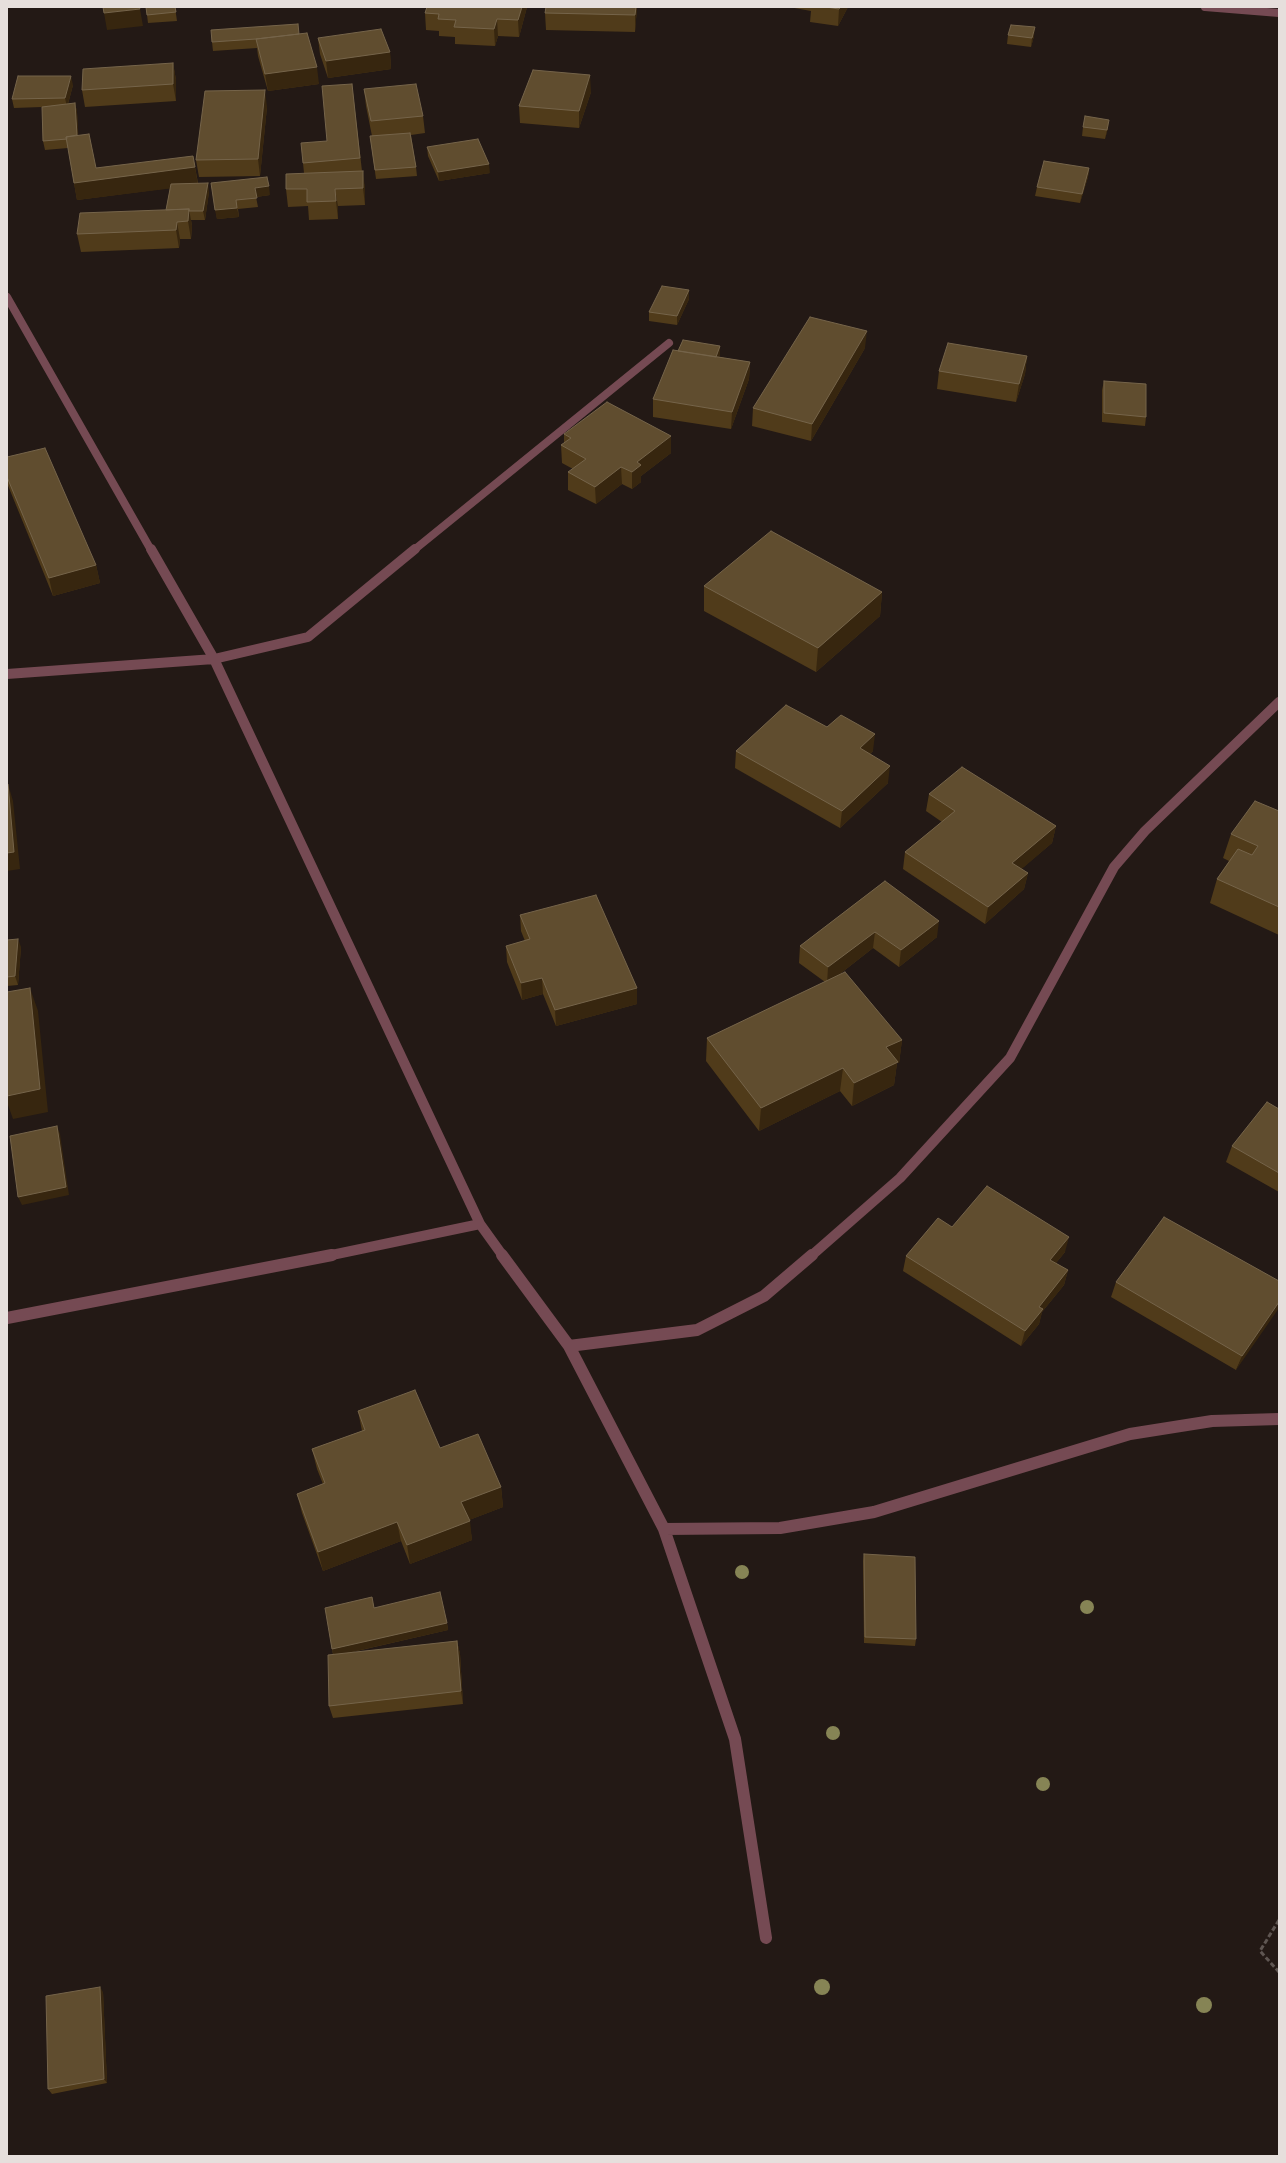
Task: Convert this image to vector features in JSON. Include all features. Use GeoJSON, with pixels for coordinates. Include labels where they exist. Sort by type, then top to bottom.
{"type":"FeatureCollection","features":[{"type":"Feature","properties":{"kind":"street"},"geometry":{"type":"LineString","coordinates":[[1205,7],[1279,13]]}},
{"type":"Feature","properties":{"kind":"street"},"geometry":{"type":"LineString","coordinates":[[7,297],[214,659],[480,1224],[569,1346],[664,1529],[735,1739],[766,1938]]}},
{"type":"Feature","properties":{"kind":"street"},"geometry":{"type":"LineString","coordinates":[[7,674],[214,659],[308,637],[474,500],[669,343]]}},
{"type":"Feature","properties":{"kind":"street"},"geometry":{"type":"LineString","coordinates":[[569,1346],[644,1338],[697,1330],[704,1327],[764,1296],[900,1178],[1010,1058],[1114,867],[1144,831],[1279,702]]}},
{"type":"Feature","properties":{"kind":"street"},"geometry":{"type":"LineString","coordinates":[[7,1318],[238,1274],[480,1224]]}},
{"type":"Feature","properties":{"kind":"street"},"geometry":{"type":"LineString","coordinates":[[664,1529],[780,1528],[874,1512],[1130,1434],[1212,1421],[1279,1418]]}},
{"type":"Feature","properties":{"kind":"path"},"geometry":{"type":"LineString","coordinates":[[1279,1920],[1260,1951],[1279,1972]]}},
{"type":"Feature","properties":{"kind":"building"},"geometry":{"type":"Polygon","coordinates":[[[103,7],[139,7],[140,9],[104,13],[103,7]]]}},
{"type":"Feature","properties":{"kind":"building"},"geometry":{"type":"Polygon","coordinates":[[[146,7],[175,7],[176,12],[147,15],[146,7]]]}},
{"type":"Feature","properties":{"kind":"building"},"geometry":{"type":"Polygon","coordinates":[[[427,7],[522,7],[518,20],[497,19],[494,29],[454,27],[456,20],[438,19],[439,14],[425,13],[427,7]]]}},
{"type":"Feature","properties":{"kind":"building"},"geometry":{"type":"Polygon","coordinates":[[[546,7],[636,7],[635,15],[545,13],[546,7]]]}},
{"type":"Feature","properties":{"kind":"building"},"geometry":{"type":"Polygon","coordinates":[[[826,7],[841,7],[839,9],[826,7]]]}},
{"type":"Feature","properties":{"kind":"building"},"geometry":{"type":"Polygon","coordinates":[[[298,24],[299,34],[212,42],[211,30],[298,24]]]}},
{"type":"Feature","properties":{"kind":"building"},"geometry":{"type":"Polygon","coordinates":[[[1011,25],[1035,27],[1032,38],[1008,35],[1011,25]]]}},
{"type":"Feature","properties":{"kind":"building"},"geometry":{"type":"Polygon","coordinates":[[[381,29],[390,52],[326,61],[318,38],[381,29]]]}},
{"type":"Feature","properties":{"kind":"building"},"geometry":{"type":"Polygon","coordinates":[[[307,33],[317,67],[265,74],[256,39],[307,33]]]}},
{"type":"Feature","properties":{"kind":"building"},"geometry":{"type":"Polygon","coordinates":[[[173,63],[173,84],[82,90],[83,69],[173,63]]]}},
{"type":"Feature","properties":{"kind":"building"},"geometry":{"type":"Polygon","coordinates":[[[533,70],[590,75],[579,111],[519,106],[533,70]]]}},
{"type":"Feature","properties":{"kind":"building"},"geometry":{"type":"Polygon","coordinates":[[[18,76],[71,76],[65,98],[12,99],[18,76]]]}},
{"type":"Feature","properties":{"kind":"building"},"geometry":{"type":"Polygon","coordinates":[[[352,84],[360,158],[303,163],[301,143],[327,141],[322,86],[352,84]]]}},
{"type":"Feature","properties":{"kind":"building"},"geometry":{"type":"Polygon","coordinates":[[[416,84],[423,116],[371,121],[364,89],[416,84]]]}},
{"type":"Feature","properties":{"kind":"building"},"geometry":{"type":"Polygon","coordinates":[[[265,90],[258,159],[196,160],[205,91],[265,90]]]}},
{"type":"Feature","properties":{"kind":"building"},"geometry":{"type":"Polygon","coordinates":[[[75,103],[77,135],[66,137],[67,139],[43,141],[42,107],[75,103]]]}},
{"type":"Feature","properties":{"kind":"building"},"geometry":{"type":"Polygon","coordinates":[[[1085,116],[1109,120],[1107,130],[1083,127],[1085,116]]]}},
{"type":"Feature","properties":{"kind":"building"},"geometry":{"type":"Polygon","coordinates":[[[410,133],[416,167],[375,170],[370,136],[410,133]]]}},
{"type":"Feature","properties":{"kind":"building"},"geometry":{"type":"Polygon","coordinates":[[[89,134],[96,168],[193,156],[195,167],[74,183],[66,137],[89,134]]]}},
{"type":"Feature","properties":{"kind":"building"},"geometry":{"type":"Polygon","coordinates":[[[478,139],[489,164],[438,172],[427,147],[478,139]]]}},
{"type":"Feature","properties":{"kind":"building"},"geometry":{"type":"Polygon","coordinates":[[[1044,161],[1089,168],[1082,194],[1037,187],[1044,161]]]}},
{"type":"Feature","properties":{"kind":"building"},"geometry":{"type":"Polygon","coordinates":[[[363,171],[363,188],[335,189],[336,201],[307,202],[307,189],[286,189],[286,174],[363,171]]]}},
{"type":"Feature","properties":{"kind":"building"},"geometry":{"type":"Polygon","coordinates":[[[267,177],[269,186],[255,188],[257,198],[236,200],[237,208],[215,210],[211,183],[267,177]]]}},
{"type":"Feature","properties":{"kind":"building"},"geometry":{"type":"Polygon","coordinates":[[[208,183],[203,211],[189,211],[189,209],[166,210],[171,184],[208,183]]]}},
{"type":"Feature","properties":{"kind":"building"},"geometry":{"type":"Polygon","coordinates":[[[189,209],[188,221],[177,222],[176,230],[77,234],[80,213],[189,209]]]}},
{"type":"Feature","properties":{"kind":"building"},"geometry":{"type":"Polygon","coordinates":[[[662,286],[689,290],[677,316],[649,312],[662,286]]]}},
{"type":"Feature","properties":{"kind":"building"},"geometry":{"type":"Polygon","coordinates":[[[810,317],[867,331],[812,424],[753,408],[810,317]]]}},
{"type":"Feature","properties":{"kind":"building"},"geometry":{"type":"Polygon","coordinates":[[[683,340],[720,346],[716,357],[678,351],[683,340]]]}},
{"type":"Feature","properties":{"kind":"building"},"geometry":{"type":"Polygon","coordinates":[[[948,343],[1027,356],[1019,384],[939,371],[948,343]]]}},
{"type":"Feature","properties":{"kind":"building"},"geometry":{"type":"Polygon","coordinates":[[[673,350],[750,362],[732,412],[653,399],[673,350]]]}},
{"type":"Feature","properties":{"kind":"building"},"geometry":{"type":"Polygon","coordinates":[[[1104,381],[1146,384],[1146,417],[1104,413],[1104,381]]]}},
{"type":"Feature","properties":{"kind":"building"},"geometry":{"type":"Polygon","coordinates":[[[607,402],[671,436],[637,462],[641,465],[632,472],[621,467],[595,487],[568,472],[586,459],[561,445],[571,438],[564,434],[607,402]]]}},
{"type":"Feature","properties":{"kind":"building"},"geometry":{"type":"Polygon","coordinates":[[[45,448],[96,565],[49,578],[7,477],[7,457],[45,448]]]}},
{"type":"Feature","properties":{"kind":"building"},"geometry":{"type":"Polygon","coordinates":[[[771,531],[882,592],[818,648],[704,586],[771,531]]]}},
{"type":"Feature","properties":{"kind":"building"},"geometry":{"type":"Polygon","coordinates":[[[786,705],[827,727],[841,715],[875,734],[860,748],[890,766],[842,811],[736,751],[786,705]]]}},
{"type":"Feature","properties":{"kind":"building"},"geometry":{"type":"Polygon","coordinates":[[[962,767],[1056,826],[1012,863],[1028,873],[988,907],[905,852],[955,811],[929,794],[962,767]]]}},
{"type":"Feature","properties":{"kind":"building"},"geometry":{"type":"Polygon","coordinates":[[[7,784],[14,852],[7,853],[7,784]]]}},
{"type":"Feature","properties":{"kind":"building"},"geometry":{"type":"Polygon","coordinates":[[[1255,801],[1279,811],[1279,907],[1217,879],[1238,849],[1252,855],[1258,846],[1231,834],[1255,801]]]}},
{"type":"Feature","properties":{"kind":"building"},"geometry":{"type":"Polygon","coordinates":[[[885,881],[939,921],[901,950],[875,932],[828,967],[800,946],[885,881]]]}},
{"type":"Feature","properties":{"kind":"building"},"geometry":{"type":"Polygon","coordinates":[[[596,895],[637,988],[555,1010],[542,978],[521,983],[506,946],[530,939],[520,915],[596,895]]]}},
{"type":"Feature","properties":{"kind":"building"},"geometry":{"type":"Polygon","coordinates":[[[18,939],[15,976],[7,977],[7,940],[18,939]]]}},
{"type":"Feature","properties":{"kind":"building"},"geometry":{"type":"Polygon","coordinates":[[[845,972],[902,1040],[886,1047],[898,1062],[854,1083],[843,1068],[761,1108],[707,1038],[845,972]]]}},
{"type":"Feature","properties":{"kind":"building"},"geometry":{"type":"Polygon","coordinates":[[[30,988],[40,1089],[7,1096],[7,992],[30,988]]]}},
{"type":"Feature","properties":{"kind":"building"},"geometry":{"type":"Polygon","coordinates":[[[1267,1102],[1279,1109],[1279,1173],[1232,1146],[1267,1102]]]}},
{"type":"Feature","properties":{"kind":"building"},"geometry":{"type":"Polygon","coordinates":[[[57,1126],[66,1187],[18,1197],[10,1136],[57,1126]]]}},
{"type":"Feature","properties":{"kind":"building"},"geometry":{"type":"Polygon","coordinates":[[[987,1186],[1069,1237],[1050,1260],[1068,1270],[1039,1307],[1043,1309],[1025,1331],[906,1256],[938,1218],[952,1227],[987,1186]]]}},
{"type":"Feature","properties":{"kind":"building"},"geometry":{"type":"Polygon","coordinates":[[[1164,1217],[1279,1281],[1279,1302],[1242,1356],[1116,1282],[1164,1217]]]}},
{"type":"Feature","properties":{"kind":"building"},"geometry":{"type":"Polygon","coordinates":[[[415,1390],[440,1448],[478,1434],[501,1487],[461,1502],[470,1521],[407,1545],[397,1522],[318,1552],[297,1494],[325,1483],[312,1449],[365,1430],[358,1411],[415,1390]]]}},
{"type":"Feature","properties":{"kind":"building"},"geometry":{"type":"Polygon","coordinates":[[[864,1554],[915,1557],[916,1639],[865,1637],[864,1554]]]}},
{"type":"Feature","properties":{"kind":"building"},"geometry":{"type":"Polygon","coordinates":[[[440,1592],[447,1623],[332,1649],[325,1608],[372,1597],[374,1608],[440,1592]]]}},
{"type":"Feature","properties":{"kind":"building"},"geometry":{"type":"Polygon","coordinates":[[[457,1641],[461,1691],[329,1706],[328,1655],[457,1641]]]}},
{"type":"Feature","properties":{"kind":"building"},"geometry":{"type":"Polygon","coordinates":[[[100,1987],[104,2079],[48,2089],[46,1996],[100,1987]]]}}]}
